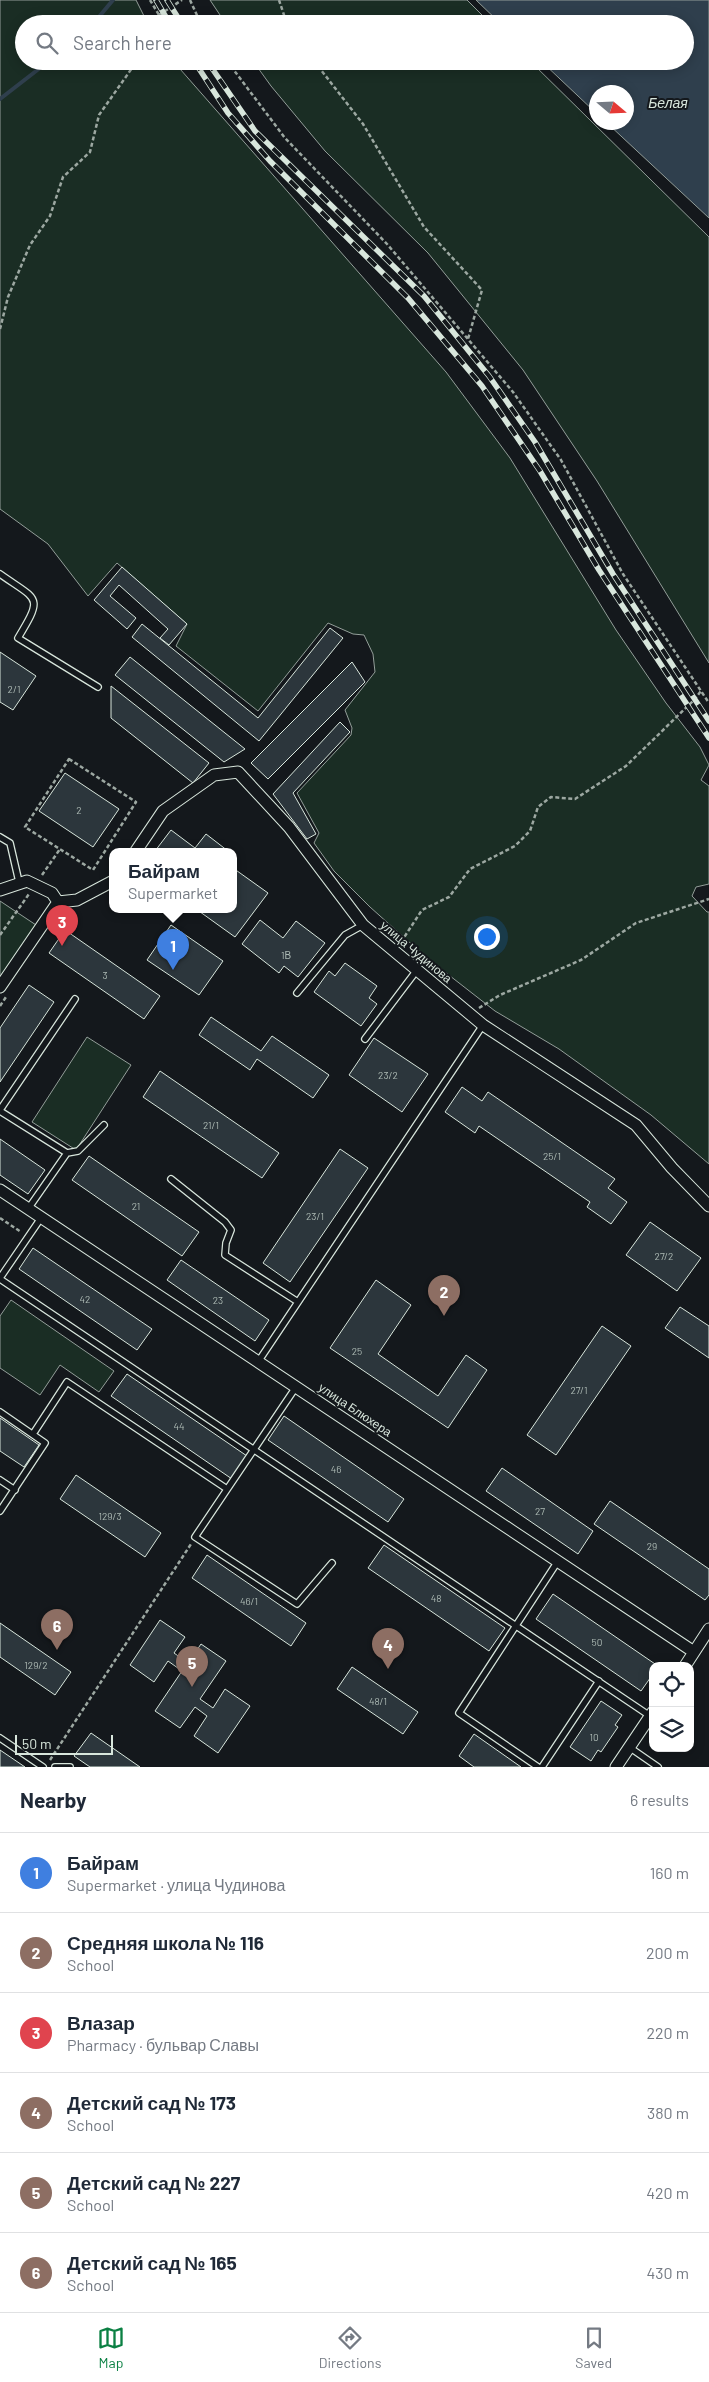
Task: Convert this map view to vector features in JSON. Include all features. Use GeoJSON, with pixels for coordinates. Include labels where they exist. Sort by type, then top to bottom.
{"type":"FeatureCollection","features":[{"type":"Feature","properties":{"kind":"street","name":"улица Чудинова"},"geometry":{"type":"LineString","coordinates":[[138,848],[163,811],[214,775],[238,772],[289,827],[362,925],[483,1025],[636,1125],[672,1168],[709,1206]]}},
{"type":"Feature","properties":{"kind":"street"},"geometry":{"type":"LineString","coordinates":[[0,890],[19,882],[27,881],[52,893],[58,902]]}},
{"type":"Feature","properties":{"kind":"street"},"geometry":{"type":"LineString","coordinates":[[0,987],[58,902],[77,900],[109,884]]}},
{"type":"Feature","properties":{"kind":"street","name":"улица Блюхера"},"geometry":{"type":"LineString","coordinates":[[0,1190],[694,1652]]}},
{"type":"Feature","properties":{"kind":"street"},"geometry":{"type":"LineString","coordinates":[[688,1662],[709,1629]]}},
{"type":"Feature","properties":{"kind":"street"},"geometry":{"type":"LineString","coordinates":[[616,1767],[649,1718]]}},
{"type":"Feature","properties":{"kind":"lane"},"geometry":{"type":"LineString","coordinates":[[0,574],[32,597],[35,604],[34,612],[18,638],[98,687]]}},
{"type":"Feature","properties":{"kind":"lane"},"geometry":{"type":"LineString","coordinates":[[0,837],[10,843],[19,882]]}},
{"type":"Feature","properties":{"kind":"lane"},"geometry":{"type":"LineString","coordinates":[[297,993],[345,935],[362,925]]}},
{"type":"Feature","properties":{"kind":"lane"},"geometry":{"type":"LineString","coordinates":[[365,1039],[417,970]]}},
{"type":"Feature","properties":{"kind":"lane"},"geometry":{"type":"LineString","coordinates":[[75,999],[0,1111],[66,1153],[78,1151],[104,1125]]}},
{"type":"Feature","properties":{"kind":"lane"},"geometry":{"type":"LineString","coordinates":[[258,1362],[483,1025]]}},
{"type":"Feature","properties":{"kind":"lane"},"geometry":{"type":"LineString","coordinates":[[28,1209],[66,1153]]}},
{"type":"Feature","properties":{"kind":"lane"},"geometry":{"type":"LineString","coordinates":[[170,1179],[225,1222],[231,1230],[226,1243],[225,1255],[298,1302]]}},
{"type":"Feature","properties":{"kind":"lane"},"geometry":{"type":"LineString","coordinates":[[41,1218],[0,1278],[599,1681],[649,1712]]}},
{"type":"Feature","properties":{"kind":"lane"},"geometry":{"type":"LineString","coordinates":[[33,1434],[68,1382],[228,1489]]}},
{"type":"Feature","properties":{"kind":"lane"},"geometry":{"type":"LineString","coordinates":[[296,1387],[196,1536],[297,1604],[332,1563]]}},
{"type":"Feature","properties":{"kind":"lane"},"geometry":{"type":"LineString","coordinates":[[0,1412],[45,1443],[0,1511]]}},
{"type":"Feature","properties":{"kind":"lane"},"geometry":{"type":"LineString","coordinates":[[0,1480],[14,1490]]}},
{"type":"Feature","properties":{"kind":"lane"},"geometry":{"type":"LineString","coordinates":[[558,1561],[459,1713],[540,1767],[599,1681]]}},
{"type":"Feature","properties":{"kind":"lane"},"geometry":{"type":"LineString","coordinates":[[0,1738],[44,1767]]}},
{"type":"Feature","properties":{"kind":"lane"},"geometry":{"type":"LineString","coordinates":[[629,1747],[658,1767]]}},
{"type":"Feature","properties":{"kind":"lane"},"geometry":{"type":"LineString","coordinates":[[55,1767],[70,1767]]}},
{"type":"Feature","properties":{"kind":"path"},"geometry":{"type":"LineString","coordinates":[[150,0],[159,15],[182,0]]}},
{"type":"Feature","properties":{"kind":"path"},"geometry":{"type":"LineString","coordinates":[[190,0],[197,15]]}},
{"type":"Feature","properties":{"kind":"path"},"geometry":{"type":"LineString","coordinates":[[278,0],[284,15]]}},
{"type":"Feature","properties":{"kind":"path"},"geometry":{"type":"LineString","coordinates":[[0,328],[8,297],[30,245],[50,216],[63,177],[90,152],[99,115],[131,70]]}},
{"type":"Feature","properties":{"kind":"path"},"geometry":{"type":"LineString","coordinates":[[234,70],[285,138],[387,244],[513,392],[561,460],[623,574],[709,703]]}},
{"type":"Feature","properties":{"kind":"path"},"geometry":{"type":"LineString","coordinates":[[321,70],[363,124],[424,227],[482,290],[468,339]]}},
{"type":"Feature","properties":{"kind":"path"},"geometry":{"type":"LineString","coordinates":[[395,952],[422,910],[449,897],[470,869],[515,846],[530,831],[538,807],[551,798],[575,799],[626,766],[701,691]]}},
{"type":"Feature","properties":{"kind":"path"},"geometry":{"type":"LineString","coordinates":[[68,759],[136,802],[93,870],[60,849],[25,827],[68,759]]}},
{"type":"Feature","properties":{"kind":"path"},"geometry":{"type":"LineString","coordinates":[[471,1014],[500,995],[581,960],[636,922],[709,899]]}},
{"type":"Feature","properties":{"kind":"path"},"geometry":{"type":"LineString","coordinates":[[0,1218],[21,1232]]}},
{"type":"Feature","properties":{"kind":"path"},"geometry":{"type":"LineString","coordinates":[[44,1767],[196,1536]]}},
{"type":"Feature","properties":{"kind":"green space"},"geometry":{"type":"Polygon","coordinates":[[[0,0],[136,0],[144,15],[15,15],[15,70],[181,70],[446,372],[510,458],[616,630],[666,703],[700,747],[709,765],[701,780],[709,786],[709,884],[696,887],[692,896],[709,912],[709,1164],[651,1115],[559,1049],[495,1011],[427,958],[370,907],[334,871],[314,843],[319,833],[297,793],[351,735],[352,728],[345,710],[375,672],[373,654],[364,635],[353,634],[328,623],[258,711],[176,646],[187,624],[117,563],[88,596],[48,544],[0,509],[0,0]]]}},
{"type":"Feature","properties":{"kind":"green space"},"geometry":{"type":"Polygon","coordinates":[[[210,0],[467,0],[482,15],[220,15],[210,0]]]}},
{"type":"Feature","properties":{"kind":"green space"},"geometry":{"type":"Polygon","coordinates":[[[259,70],[539,70],[589,119],[589,130],[600,130],[709,237],[709,663],[597,481],[523,370],[428,253],[325,151],[259,70]]]}},
{"type":"Feature","properties":{"kind":"green space"},"geometry":{"type":"Polygon","coordinates":[[[0,901],[36,925],[0,979],[0,901]]]}},
{"type":"Feature","properties":{"kind":"green space"},"geometry":{"type":"Polygon","coordinates":[[[87,1037],[131,1065],[76,1150],[32,1122],[87,1037]]]}},
{"type":"Feature","properties":{"kind":"green space"},"geometry":{"type":"Polygon","coordinates":[[[11,1300],[114,1371],[99,1392],[60,1365],[40,1395],[0,1368],[0,1316],[11,1300]]]}},
{"type":"Feature","properties":{"kind":"water","name":"Белая"},"geometry":{"type":"Polygon","coordinates":[[[476,0],[709,0],[709,218],[615,130],[634,130],[634,85],[589,85],[589,106],[551,70],[694,70],[694,15],[492,15],[476,0]]]}},
{"type":"Feature","properties":{"kind":"building"},"geometry":{"type":"Polygon","coordinates":[[[122,567],[187,624],[169,645],[160,638],[168,629],[119,585],[110,596],[136,618],[127,629],[94,600],[122,567]]]}},
{"type":"Feature","properties":{"kind":"building"},"geometry":{"type":"Polygon","coordinates":[[[142,624],[258,718],[330,628],[343,638],[259,741],[132,637],[142,624]]]}},
{"type":"Feature","properties":{"kind":"building"},"geometry":{"type":"Polygon","coordinates":[[[0,652],[36,676],[13,710],[0,702],[0,652]]]}},
{"type":"Feature","properties":{"kind":"building"},"geometry":{"type":"Polygon","coordinates":[[[130,657],[245,749],[224,762],[115,675],[130,657]]]}},
{"type":"Feature","properties":{"kind":"building"},"geometry":{"type":"Polygon","coordinates":[[[352,662],[365,682],[268,779],[251,763],[352,662]]]}},
{"type":"Feature","properties":{"kind":"building"},"geometry":{"type":"Polygon","coordinates":[[[111,686],[209,763],[193,783],[111,718],[111,686]]]}},
{"type":"Feature","properties":{"kind":"building"},"geometry":{"type":"Polygon","coordinates":[[[340,722],[350,732],[293,793],[316,834],[307,839],[273,794],[340,722]]]}},
{"type":"Feature","properties":{"kind":"building"},"geometry":{"type":"Polygon","coordinates":[[[65,773],[119,809],[93,847],[39,811],[65,773]]]}},
{"type":"Feature","properties":{"kind":"building"},"geometry":{"type":"Polygon","coordinates":[[[171,830],[195,848],[157,848],[171,830]]]}},
{"type":"Feature","properties":{"kind":"building"},"geometry":{"type":"Polygon","coordinates":[[[206,834],[224,848],[195,848],[206,834]]]}},
{"type":"Feature","properties":{"kind":"building"},"geometry":{"type":"Polygon","coordinates":[[[237,871],[268,893],[235,937],[202,913],[237,913],[237,871]]]}},
{"type":"Feature","properties":{"kind":"building"},"geometry":{"type":"Polygon","coordinates":[[[260,920],[283,938],[296,921],[325,943],[298,977],[284,966],[279,973],[242,944],[260,920]]]}},
{"type":"Feature","properties":{"kind":"building"},"geometry":{"type":"Polygon","coordinates":[[[171,925],[223,961],[199,995],[147,960],[171,925]]]}},
{"type":"Feature","properties":{"kind":"building"},"geometry":{"type":"Polygon","coordinates":[[[65,930],[160,996],[144,1019],[49,953],[65,930]]]}},
{"type":"Feature","properties":{"kind":"building"},"geometry":{"type":"Polygon","coordinates":[[[345,963],[377,986],[369,998],[377,1004],[361,1026],[314,992],[329,971],[335,976],[345,963]]]}},
{"type":"Feature","properties":{"kind":"building"},"geometry":{"type":"Polygon","coordinates":[[[29,985],[54,1002],[0,1082],[0,1028],[29,985]]]}},
{"type":"Feature","properties":{"kind":"building"},"geometry":{"type":"Polygon","coordinates":[[[211,1017],[261,1051],[272,1036],[329,1075],[313,1098],[257,1059],[250,1070],[199,1035],[211,1017]]]}},
{"type":"Feature","properties":{"kind":"building"},"geometry":{"type":"Polygon","coordinates":[[[374,1038],[428,1074],[402,1112],[349,1075],[374,1038]]]}},
{"type":"Feature","properties":{"kind":"building"},"geometry":{"type":"Polygon","coordinates":[[[160,1071],[279,1153],[262,1178],[143,1097],[160,1071]]]}},
{"type":"Feature","properties":{"kind":"building"},"geometry":{"type":"Polygon","coordinates":[[[462,1087],[482,1101],[488,1092],[615,1179],[608,1188],[627,1202],[611,1224],[587,1207],[590,1202],[479,1126],[475,1133],[445,1112],[462,1087]]]}},
{"type":"Feature","properties":{"kind":"building"},"geometry":{"type":"Polygon","coordinates":[[[0,1139],[45,1170],[28,1194],[0,1175],[0,1139]]]}},
{"type":"Feature","properties":{"kind":"building"},"geometry":{"type":"Polygon","coordinates":[[[340,1149],[368,1168],[290,1282],[263,1263],[340,1149]]]}},
{"type":"Feature","properties":{"kind":"building"},"geometry":{"type":"Polygon","coordinates":[[[89,1156],[199,1232],[182,1256],[72,1180],[89,1156]]]}},
{"type":"Feature","properties":{"kind":"building"},"geometry":{"type":"Polygon","coordinates":[[[650,1222],[701,1258],[677,1291],[626,1255],[650,1222]]]}},
{"type":"Feature","properties":{"kind":"building"},"geometry":{"type":"Polygon","coordinates":[[[33,1248],[152,1329],[137,1350],[19,1269],[33,1248]]]}},
{"type":"Feature","properties":{"kind":"building"},"geometry":{"type":"Polygon","coordinates":[[[181,1260],[269,1320],[255,1341],[167,1280],[181,1260]]]}},
{"type":"Feature","properties":{"kind":"building"},"geometry":{"type":"Polygon","coordinates":[[[376,1280],[411,1305],[378,1354],[438,1396],[466,1355],[487,1370],[448,1428],[330,1348],[376,1280]]]}},
{"type":"Feature","properties":{"kind":"building"},"geometry":{"type":"Polygon","coordinates":[[[680,1307],[709,1326],[709,1358],[665,1328],[680,1307]]]}},
{"type":"Feature","properties":{"kind":"building"},"geometry":{"type":"Polygon","coordinates":[[[602,1326],[631,1346],[556,1455],[527,1435],[602,1326]]]}},
{"type":"Feature","properties":{"kind":"building"},"geometry":{"type":"Polygon","coordinates":[[[127,1374],[247,1456],[232,1479],[111,1396],[127,1374]]]}},
{"type":"Feature","properties":{"kind":"building"},"geometry":{"type":"Polygon","coordinates":[[[284,1416],[404,1499],[388,1522],[268,1440],[284,1416]]]}},
{"type":"Feature","properties":{"kind":"building"},"geometry":{"type":"Polygon","coordinates":[[[0,1418],[39,1445],[24,1467],[0,1451],[0,1418]]]}},
{"type":"Feature","properties":{"kind":"building"},"geometry":{"type":"Polygon","coordinates":[[[502,1468],[593,1531],[578,1554],[486,1491],[502,1468]]]}},
{"type":"Feature","properties":{"kind":"building"},"geometry":{"type":"Polygon","coordinates":[[[76,1475],[161,1533],[145,1557],[60,1499],[76,1475]]]}},
{"type":"Feature","properties":{"kind":"building"},"geometry":{"type":"Polygon","coordinates":[[[610,1501],[709,1569],[709,1595],[705,1600],[594,1524],[610,1501]]]}},
{"type":"Feature","properties":{"kind":"building"},"geometry":{"type":"Polygon","coordinates":[[[384,1545],[505,1628],[489,1651],[368,1568],[384,1545]]]}},
{"type":"Feature","properties":{"kind":"building"},"geometry":{"type":"Polygon","coordinates":[[[207,1555],[306,1623],[291,1646],[192,1578],[207,1555]]]}},
{"type":"Feature","properties":{"kind":"building"},"geometry":{"type":"Polygon","coordinates":[[[553,1594],[652,1662],[649,1662],[649,1680],[641,1691],[536,1619],[553,1594]]]}},
{"type":"Feature","properties":{"kind":"building"},"geometry":{"type":"Polygon","coordinates":[[[160,1620],[185,1637],[174,1653],[188,1663],[201,1644],[226,1661],[200,1699],[213,1708],[225,1689],[250,1706],[218,1753],[194,1736],[207,1716],[195,1707],[180,1728],[155,1711],[182,1671],[168,1661],[154,1682],[130,1665],[160,1620]]]}},
{"type":"Feature","properties":{"kind":"building"},"geometry":{"type":"Polygon","coordinates":[[[0,1623],[71,1672],[55,1695],[0,1657],[0,1623]]]}},
{"type":"Feature","properties":{"kind":"building"},"geometry":{"type":"Polygon","coordinates":[[[352,1667],[418,1712],[403,1734],[337,1689],[352,1667]]]}},
{"type":"Feature","properties":{"kind":"building"},"geometry":{"type":"Polygon","coordinates":[[[601,1701],[622,1715],[615,1725],[618,1727],[601,1752],[598,1750],[591,1761],[570,1747],[601,1701]]]}},
{"type":"Feature","properties":{"kind":"building"},"geometry":{"type":"Polygon","coordinates":[[[91,1733],[140,1767],[90,1767],[74,1756],[91,1733]]]}},
{"type":"Feature","properties":{"kind":"building"},"geometry":{"type":"Polygon","coordinates":[[[474,1734],[521,1767],[474,1767],[459,1756],[474,1734]]]}},
{"type":"Feature","properties":{"kind":"building"},"geometry":{"type":"Polygon","coordinates":[[[0,1750],[25,1767],[0,1767],[0,1750]]]}},
{"type":"Feature","properties":{"kind":"waterway"},"geometry":{"type":"LineString","coordinates":[[100,15],[113,0]]}},
{"type":"Feature","properties":{"kind":"waterway"},"geometry":{"type":"LineString","coordinates":[[0,99],[37,70]]}},
{"type":"Feature","properties":{"kind":"railway"},"geometry":{"type":"LineString","coordinates":[[156,0],[165,15]]}},
{"type":"Feature","properties":{"kind":"railway"},"geometry":{"type":"LineString","coordinates":[[167,0],[176,15]]}},
{"type":"Feature","properties":{"kind":"railway"},"geometry":{"type":"LineString","coordinates":[[200,70],[228,113],[270,161],[408,298],[482,386],[540,471],[599,570],[709,738]]}},
{"type":"Feature","properties":{"kind":"railway"},"geometry":{"type":"LineString","coordinates":[[213,70],[255,131],[424,296],[489,376],[535,442],[613,574],[709,721]]}},
{"type":"Feature","properties":{"kind":"place","name":"Влазар"},"geometry":{"type":"Point","coordinates":[62,946]}},
{"type":"Feature","properties":{"kind":"place","name":"Байрам"},"geometry":{"type":"Point","coordinates":[173,970]}},
{"type":"Feature","properties":{"kind":"place","name":"Средняя школа № 116"},"geometry":{"type":"Point","coordinates":[444,1316]}},
{"type":"Feature","properties":{"kind":"place","name":"Детский сад № 165"},"geometry":{"type":"Point","coordinates":[57,1650]}},
{"type":"Feature","properties":{"kind":"place","name":"Детский сад № 173"},"geometry":{"type":"Point","coordinates":[388,1669]}},
{"type":"Feature","properties":{"kind":"place","name":"Детский сад № 227"},"geometry":{"type":"Point","coordinates":[192,1687]}}]}
